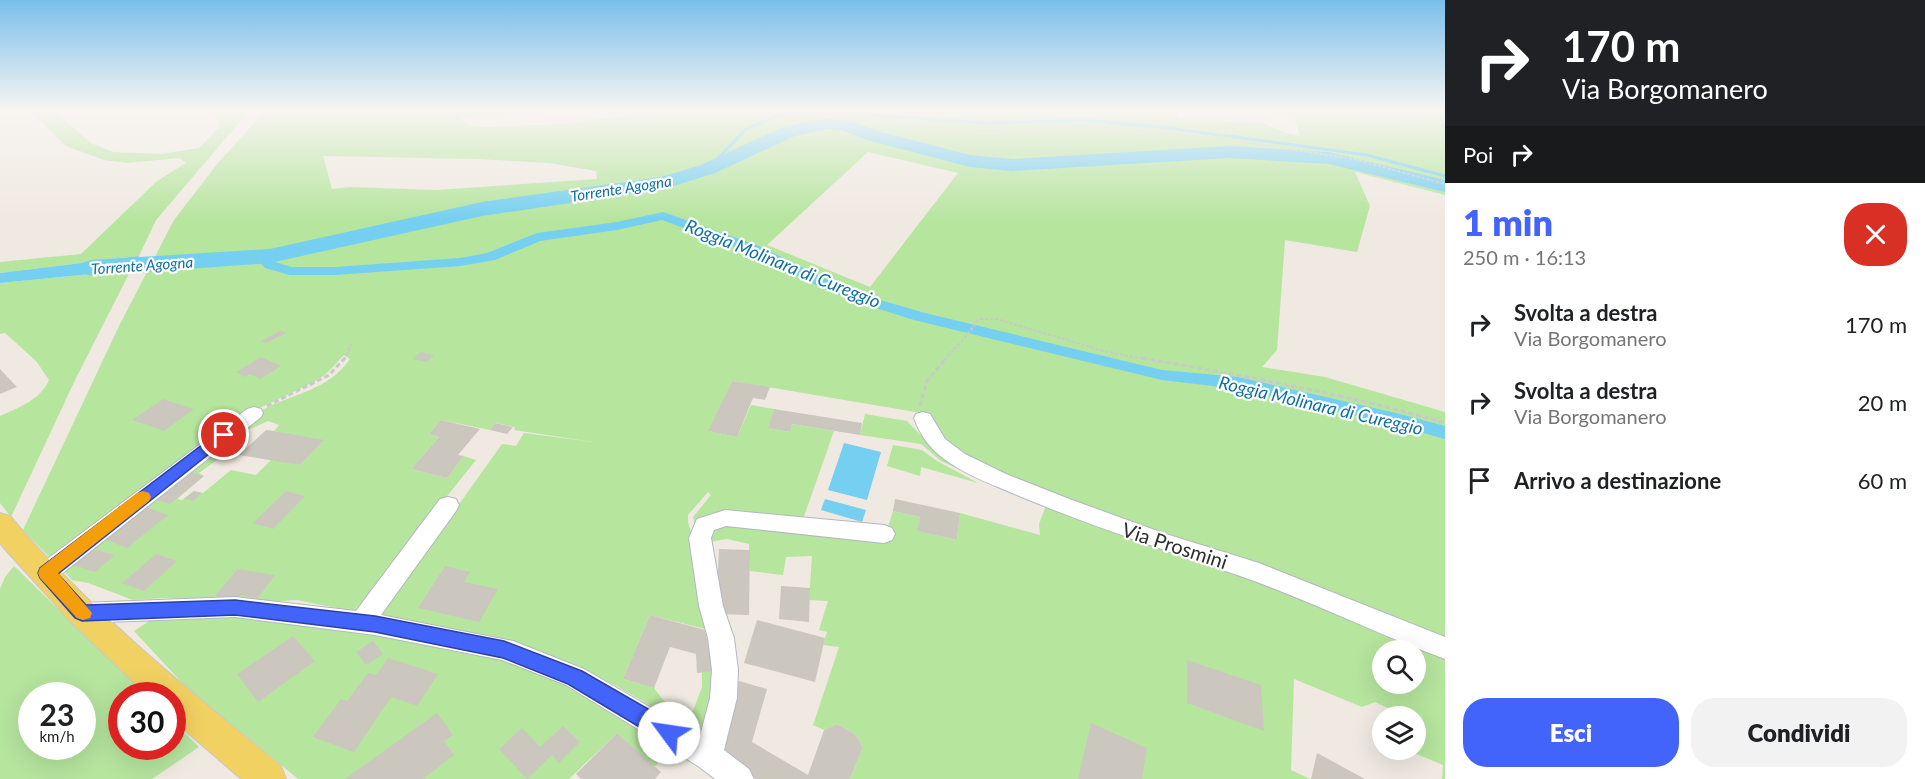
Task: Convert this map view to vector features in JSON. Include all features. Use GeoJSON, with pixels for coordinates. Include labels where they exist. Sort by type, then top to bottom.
{"type":"FeatureCollection","features":[{"type":"Feature","properties":{"kind":"main road"},"geometry":{"type":"LineString","coordinates":[[0,523],[82,613],[157,682]]}},
{"type":"Feature","properties":{"kind":"main road"},"geometry":{"type":"LineString","coordinates":[[186,708],[268,779]]}},
{"type":"Feature","properties":{"kind":"street"},"geometry":{"type":"LineString","coordinates":[[46,573],[254,413]]}},
{"type":"Feature","properties":{"kind":"street","name":"Via Prosmini"},"geometry":{"type":"LineString","coordinates":[[923,418],[928,431],[938,444],[958,459],[999,479],[1161,542],[1251,570],[1445,648]]}},
{"type":"Feature","properties":{"kind":"street"},"geometry":{"type":"LineString","coordinates":[[362,623],[448,505]]}},
{"type":"Feature","properties":{"kind":"street"},"geometry":{"type":"LineString","coordinates":[[708,756],[725,701],[725,668],[721,638],[712,617],[706,557],[700,538],[705,525],[726,518],[884,534]]}},
{"type":"Feature","properties":{"kind":"street"},"geometry":{"type":"LineString","coordinates":[[82,613],[235,608],[362,623],[504,649],[575,677],[708,756],[739,779]]}},
{"type":"Feature","properties":{"kind":"path"},"geometry":{"type":"LineString","coordinates":[[1277,147],[1354,159],[1445,184]]}},
{"type":"Feature","properties":{"kind":"path"},"geometry":{"type":"LineString","coordinates":[[923,418],[920,409],[921,393],[927,381],[945,358],[971,332],[979,319],[997,319],[1107,352],[1257,378],[1319,393],[1377,403],[1445,423]]}},
{"type":"Feature","properties":{"kind":"path"},"geometry":{"type":"LineString","coordinates":[[254,413],[329,375],[344,361],[352,343]]}},
{"type":"Feature","properties":{"kind":"green space"},"geometry":{"type":"Polygon","coordinates":[[[70,147],[102,147],[113,152],[161,154],[200,147],[218,147],[156,220],[139,256],[0,273],[0,262],[81,254],[157,181],[186,163],[179,158],[127,163],[104,160],[70,147]]]}},
{"type":"Feature","properties":{"kind":"green space"},"geometry":{"type":"Polygon","coordinates":[[[232,147],[1445,147],[1445,195],[1355,172],[1370,206],[1357,252],[1285,240],[1277,350],[1262,367],[1325,377],[1445,412],[1445,644],[1224,557],[1009,481],[964,458],[952,449],[937,434],[927,414],[732,381],[709,431],[737,437],[751,405],[774,409],[769,428],[790,432],[792,424],[834,431],[802,522],[733,515],[707,521],[695,527],[693,517],[711,495],[708,492],[688,515],[702,569],[705,598],[716,637],[720,669],[722,701],[710,740],[687,727],[702,687],[702,671],[714,670],[705,629],[650,615],[623,679],[654,688],[672,711],[668,716],[613,684],[508,643],[297,600],[266,602],[163,598],[133,600],[88,583],[72,580],[61,568],[216,445],[221,457],[199,473],[204,476],[177,499],[182,500],[194,491],[203,493],[231,470],[256,475],[272,459],[300,465],[323,441],[274,431],[279,425],[268,421],[240,434],[239,428],[266,408],[325,382],[339,372],[350,359],[344,355],[326,374],[314,382],[245,415],[54,562],[23,530],[120,324],[174,220],[232,147]],[[868,152],[767,245],[870,287],[958,173],[868,152]],[[323,156],[332,189],[350,187],[436,190],[597,179],[596,171],[549,163],[323,156]],[[441,420],[429,434],[439,437],[411,469],[447,478],[464,456],[476,460],[444,500],[460,503],[502,444],[516,446],[524,433],[593,442],[514,430],[515,427],[496,423],[490,430],[441,420]]]}},
{"type":"Feature","properties":{"kind":"green space"},"geometry":{"type":"Polygon","coordinates":[[[131,270],[76,378],[11,517],[0,503],[0,416],[35,398],[49,380],[36,361],[5,333],[0,334],[0,283],[131,270]]]}},
{"type":"Feature","properties":{"kind":"green space"},"geometry":{"type":"Polygon","coordinates":[[[865,414],[907,421],[931,446],[994,485],[941,461],[921,444],[860,435],[865,414]]]}},
{"type":"Feature","properties":{"kind":"green space"},"geometry":{"type":"Polygon","coordinates":[[[893,445],[922,450],[937,461],[978,483],[921,467],[920,476],[887,466],[893,445]]]}},
{"type":"Feature","properties":{"kind":"green space"},"geometry":{"type":"Polygon","coordinates":[[[1047,503],[1245,573],[1406,640],[1372,640],[1372,694],[1426,694],[1426,648],[1445,656],[1445,779],[1442,779],[1443,765],[1426,758],[1426,706],[1383,706],[1375,702],[1362,707],[1294,679],[1291,770],[1310,779],[850,779],[863,747],[855,734],[837,724],[824,730],[813,725],[839,647],[823,645],[827,632],[819,630],[828,601],[809,600],[812,556],[786,557],[783,575],[750,571],[749,544],[727,539],[710,542],[710,531],[730,522],[888,527],[893,511],[920,517],[918,531],[957,540],[960,513],[1040,535],[1039,524],[1047,503]]]}},
{"type":"Feature","properties":{"kind":"green space"},"geometry":{"type":"Polygon","coordinates":[[[14,566],[133,682],[108,682],[108,760],[180,760],[152,779],[0,779],[0,589],[5,577],[14,566]]]}},
{"type":"Feature","properties":{"kind":"green space"},"geometry":{"type":"Polygon","coordinates":[[[227,617],[356,630],[499,659],[566,685],[639,731],[668,754],[654,767],[617,733],[569,779],[298,779],[186,687],[186,682],[181,682],[134,631],[154,618],[227,617]]]}},
{"type":"Feature","properties":{"kind":"green space"},"geometry":{"type":"Polygon","coordinates":[[[186,734],[199,747],[186,756],[186,734]]]}},
{"type":"Feature","properties":{"kind":"water"},"geometry":{"type":"Polygon","coordinates":[[[139,256],[131,270],[0,283],[0,273],[139,256]]]}},
{"type":"Feature","properties":{"kind":"water"},"geometry":{"type":"Polygon","coordinates":[[[844,443],[881,452],[867,500],[828,490],[844,443]]]}},
{"type":"Feature","properties":{"kind":"water"},"geometry":{"type":"Polygon","coordinates":[[[825,499],[866,510],[862,522],[821,510],[825,499]]]}},
{"type":"Feature","properties":{"kind":"building"},"geometry":{"type":"Polygon","coordinates":[[[281,330],[286,333],[266,343],[261,341],[281,330]]]}},
{"type":"Feature","properties":{"kind":"building"},"geometry":{"type":"Polygon","coordinates":[[[420,352],[434,355],[427,362],[413,359],[420,352]]]}},
{"type":"Feature","properties":{"kind":"building"},"geometry":{"type":"Polygon","coordinates":[[[261,357],[281,366],[260,379],[250,374],[245,377],[236,372],[261,357]]]}},
{"type":"Feature","properties":{"kind":"building"},"geometry":{"type":"Polygon","coordinates":[[[0,369],[17,387],[0,394],[0,369]]]}},
{"type":"Feature","properties":{"kind":"building"},"geometry":{"type":"Polygon","coordinates":[[[732,381],[770,387],[765,400],[753,398],[737,437],[708,431],[732,381]]]}},
{"type":"Feature","properties":{"kind":"building"},"geometry":{"type":"Polygon","coordinates":[[[163,399],[194,409],[164,431],[132,420],[163,399]]]}},
{"type":"Feature","properties":{"kind":"building"},"geometry":{"type":"Polygon","coordinates":[[[774,409],[862,423],[860,435],[792,424],[790,432],[768,428],[774,409]]]}},
{"type":"Feature","properties":{"kind":"building"},"geometry":{"type":"Polygon","coordinates":[[[441,420],[480,429],[458,455],[464,456],[447,478],[411,469],[439,437],[429,434],[441,420]]]}},
{"type":"Feature","properties":{"kind":"building"},"geometry":{"type":"Polygon","coordinates":[[[495,423],[513,427],[507,434],[490,430],[495,423]]]}},
{"type":"Feature","properties":{"kind":"building"},"geometry":{"type":"Polygon","coordinates":[[[266,430],[324,440],[300,465],[239,455],[266,430]]]}},
{"type":"Feature","properties":{"kind":"building"},"geometry":{"type":"Polygon","coordinates":[[[185,470],[204,476],[170,504],[150,498],[185,470]]]}},
{"type":"Feature","properties":{"kind":"building"},"geometry":{"type":"Polygon","coordinates":[[[194,491],[202,493],[193,501],[185,498],[194,491]]]}},
{"type":"Feature","properties":{"kind":"building"},"geometry":{"type":"Polygon","coordinates":[[[286,491],[305,496],[273,529],[253,523],[286,491]]]}},
{"type":"Feature","properties":{"kind":"building"},"geometry":{"type":"Polygon","coordinates":[[[895,499],[960,513],[957,540],[917,531],[920,517],[893,511],[895,499]]]}},
{"type":"Feature","properties":{"kind":"building"},"geometry":{"type":"Polygon","coordinates":[[[141,505],[168,515],[127,548],[99,537],[141,505]]]}},
{"type":"Feature","properties":{"kind":"building"},"geometry":{"type":"Polygon","coordinates":[[[87,547],[115,555],[95,572],[67,563],[87,547]]]}},
{"type":"Feature","properties":{"kind":"building"},"geometry":{"type":"Polygon","coordinates":[[[719,549],[750,550],[749,615],[716,614],[719,549]]]}},
{"type":"Feature","properties":{"kind":"building"},"geometry":{"type":"Polygon","coordinates":[[[156,554],[177,561],[144,591],[122,583],[156,554]]]}},
{"type":"Feature","properties":{"kind":"building"},"geometry":{"type":"Polygon","coordinates":[[[445,566],[470,572],[464,582],[498,589],[479,622],[418,608],[445,566]]]}},
{"type":"Feature","properties":{"kind":"building"},"geometry":{"type":"Polygon","coordinates":[[[238,569],[275,575],[257,599],[240,595],[236,600],[215,596],[238,569]]]}},
{"type":"Feature","properties":{"kind":"building"},"geometry":{"type":"Polygon","coordinates":[[[781,586],[810,588],[809,622],[779,619],[781,586]]]}},
{"type":"Feature","properties":{"kind":"building"},"geometry":{"type":"Polygon","coordinates":[[[650,615],[705,630],[714,671],[697,673],[696,654],[670,647],[654,688],[623,679],[650,615]]]}},
{"type":"Feature","properties":{"kind":"building"},"geometry":{"type":"Polygon","coordinates":[[[757,620],[825,638],[815,682],[744,663],[757,620]]]}},
{"type":"Feature","properties":{"kind":"building"},"geometry":{"type":"Polygon","coordinates":[[[293,636],[315,661],[258,702],[237,674],[293,636]]]}},
{"type":"Feature","properties":{"kind":"building"},"geometry":{"type":"Polygon","coordinates":[[[373,641],[383,654],[366,665],[356,652],[373,641]]]}},
{"type":"Feature","properties":{"kind":"building"},"geometry":{"type":"Polygon","coordinates":[[[388,658],[438,674],[417,706],[391,697],[354,752],[313,737],[341,699],[347,701],[368,673],[376,675],[388,658]]]}},
{"type":"Feature","properties":{"kind":"building"},"geometry":{"type":"Polygon","coordinates":[[[1187,660],[1261,685],[1264,731],[1187,703],[1187,660]]]}},
{"type":"Feature","properties":{"kind":"building"},"geometry":{"type":"Polygon","coordinates":[[[739,681],[767,689],[752,742],[808,775],[824,730],[837,724],[855,734],[863,747],[850,779],[755,779],[715,751],[739,681]]]}},
{"type":"Feature","properties":{"kind":"building"},"geometry":{"type":"Polygon","coordinates":[[[437,713],[453,735],[444,741],[454,755],[423,779],[345,779],[437,713]]]}},
{"type":"Feature","properties":{"kind":"building"},"geometry":{"type":"Polygon","coordinates":[[[1091,723],[1147,748],[1142,779],[1078,779],[1091,723]]]}},
{"type":"Feature","properties":{"kind":"building"},"geometry":{"type":"Polygon","coordinates":[[[563,726],[580,742],[559,763],[552,755],[527,779],[499,749],[522,728],[540,747],[563,726]]]}},
{"type":"Feature","properties":{"kind":"building"},"geometry":{"type":"Polygon","coordinates":[[[617,733],[661,772],[655,779],[581,779],[576,774],[617,733]]]}},
{"type":"Feature","properties":{"kind":"building"},"geometry":{"type":"Polygon","coordinates":[[[1317,753],[1365,779],[1311,779],[1317,753]]]}},
{"type":"Feature","properties":{"kind":"waterway"},"geometry":{"type":"LineString","coordinates":[[708,169],[729,147]]}},
{"type":"Feature","properties":{"kind":"waterway","name":"Torrente Agogna"},"geometry":{"type":"LineString","coordinates":[[91,268],[270,256],[482,209],[664,183],[708,169],[755,147]]}},
{"type":"Feature","properties":{"kind":"waterway","name":"Torrente Agogna"},"geometry":{"type":"LineString","coordinates":[[918,147],[970,161],[1012,165],[1229,152],[1329,158],[1445,186]]}},
{"type":"Feature","properties":{"kind":"waterway"},"geometry":{"type":"LineString","coordinates":[[1311,147],[1367,155],[1445,176]]}},
{"type":"Feature","properties":{"kind":"waterway","name":"Roggia Molinara di Cureggio"},"geometry":{"type":"LineString","coordinates":[[261,256],[270,265],[290,271],[335,271],[460,262],[490,257],[537,237],[617,226],[663,216],[754,249],[825,284],[868,301],[920,317],[1162,375],[1238,383],[1400,420],[1445,433]]}},
{"type":"Feature","properties":{"kind":"slow traffic"},"geometry":{"type":"LineString","coordinates":[[83,613],[46,573],[143,497]]}},
{"type":"Feature","properties":{"kind":"route"},"geometry":{"type":"LineString","coordinates":[[224,435],[46,573],[82,613],[235,608],[375,624],[504,649],[575,677],[669,733]]}}]}
